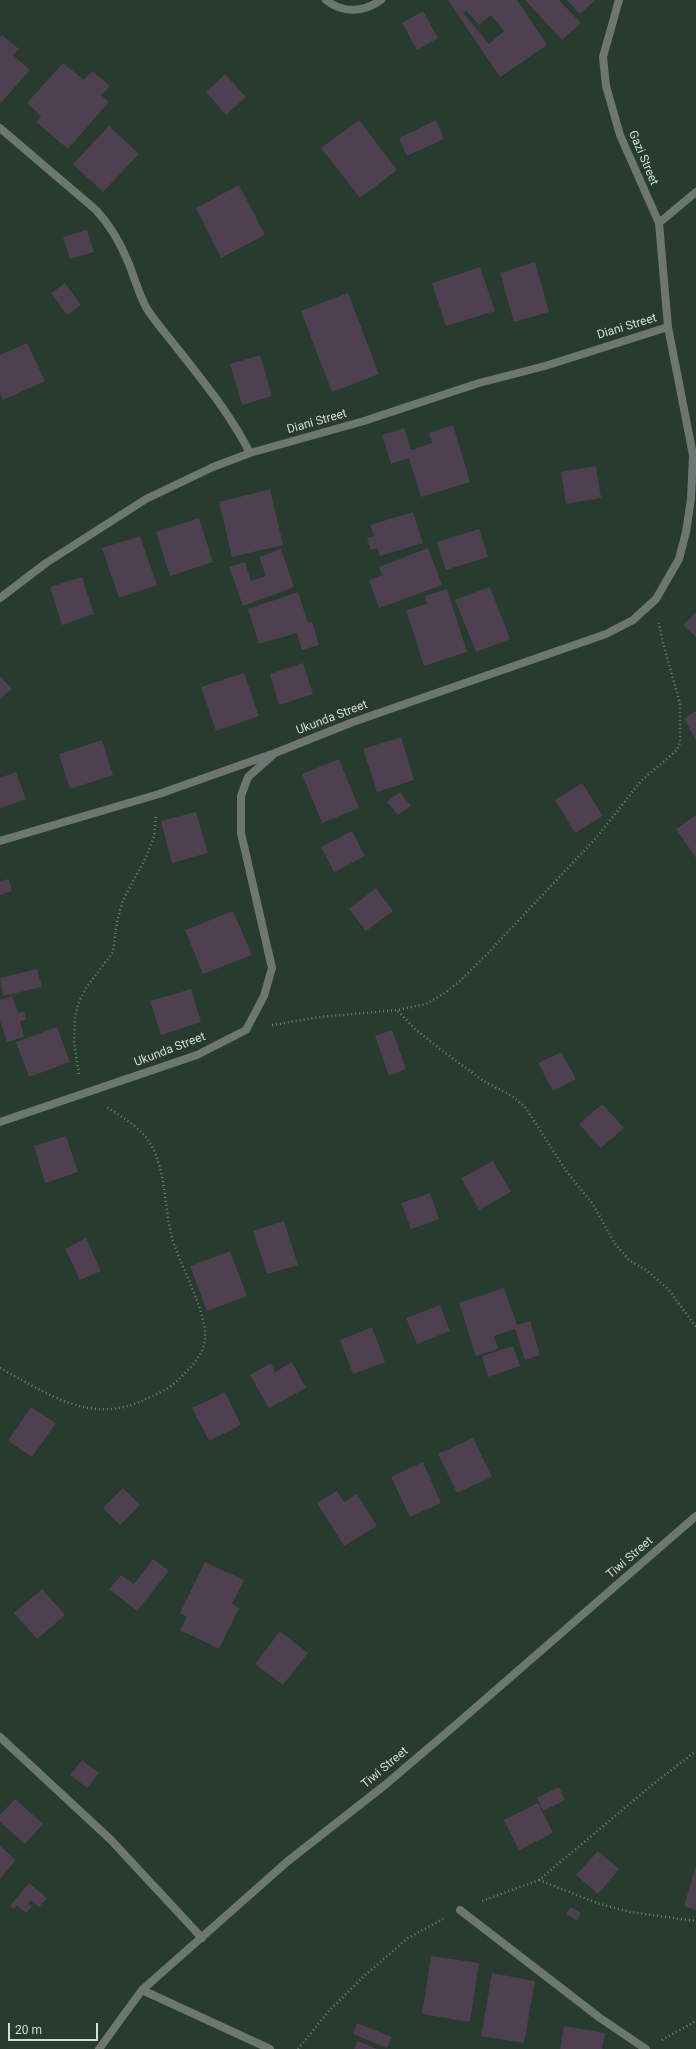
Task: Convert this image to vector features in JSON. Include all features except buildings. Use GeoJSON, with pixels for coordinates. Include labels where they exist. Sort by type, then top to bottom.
{"type":"FeatureCollection","features":[{"type":"Feature","properties":{"kind":"street"},"geometry":{"type":"LineString","coordinates":[[326,0],[331,4],[351,11],[372,6],[381,0]]}},
{"type":"Feature","properties":{"kind":"street","name":"Gazi Street"},"geometry":{"type":"LineString","coordinates":[[619,0],[603,57],[606,86],[620,135],[659,223],[668,327]]}},
{"type":"Feature","properties":{"kind":"street"},"geometry":{"type":"LineString","coordinates":[[0,128],[96,210],[107,222],[129,264],[141,300],[156,323],[223,407],[235,424],[250,453]]}},
{"type":"Feature","properties":{"kind":"street"},"geometry":{"type":"LineString","coordinates":[[659,223],[696,192]]}},
{"type":"Feature","properties":{"kind":"street","name":"Diani Street"},"geometry":{"type":"LineString","coordinates":[[0,598],[46,563],[146,499],[213,468],[250,453],[364,421],[479,383],[545,366],[668,327]]}},
{"type":"Feature","properties":{"kind":"street","name":"Ukunda Street"},"geometry":{"type":"LineString","coordinates":[[0,1122],[197,1055],[246,1030],[264,996],[272,968],[241,833],[241,796],[248,777],[274,753],[353,722],[606,634],[633,620],[656,599],[679,559],[686,532],[691,500],[692,455],[668,327]]}},
{"type":"Feature","properties":{"kind":"street"},"geometry":{"type":"LineString","coordinates":[[0,841],[159,794],[274,753]]}},
{"type":"Feature","properties":{"kind":"street","name":"Tiwi Street"},"geometry":{"type":"LineString","coordinates":[[99,2049],[142,1990],[288,1861],[384,1785],[459,1722],[696,1516]]}},
{"type":"Feature","properties":{"kind":"street"},"geometry":{"type":"LineString","coordinates":[[0,1737],[110,1839],[202,1938]]}},
{"type":"Feature","properties":{"kind":"street"},"geometry":{"type":"LineString","coordinates":[[460,1910],[600,2018],[646,2049]]}},
{"type":"Feature","properties":{"kind":"street"},"geometry":{"type":"LineString","coordinates":[[142,1990],[270,2049]]}},
{"type":"Feature","properties":{"kind":"path"},"geometry":{"type":"LineString","coordinates":[[246,1030],[320,1017],[397,1010],[426,1004],[459,982],[596,838],[641,781],[678,750],[680,742],[680,704],[662,639],[656,599]]}},
{"type":"Feature","properties":{"kind":"path"},"geometry":{"type":"LineString","coordinates":[[0,1368],[47,1393],[77,1406],[100,1411],[138,1404],[175,1384],[196,1363],[205,1340],[204,1321],[171,1235],[161,1171],[150,1142],[122,1115],[83,1094],[74,1043],[75,1018],[78,1004],[86,988],[113,952],[117,922],[123,900],[146,858],[154,837],[159,794]]}},
{"type":"Feature","properties":{"kind":"path"},"geometry":{"type":"LineString","coordinates":[[397,1010],[415,1029],[440,1049],[482,1080],[512,1096],[525,1107],[567,1172],[592,1204],[615,1244],[630,1261],[645,1269],[669,1290],[696,1327]]}},
{"type":"Feature","properties":{"kind":"path"},"geometry":{"type":"LineString","coordinates":[[298,2049],[328,2012],[364,1976],[408,1938],[460,1910],[539,1880],[652,1785],[696,1751]]}},
{"type":"Feature","properties":{"kind":"path"},"geometry":{"type":"LineString","coordinates":[[539,1880],[597,1903],[623,1910],[696,1921]]}},
{"type":"Feature","properties":{"kind":"path"},"geometry":{"type":"LineString","coordinates":[[646,2049],[696,2021]]}}]}
